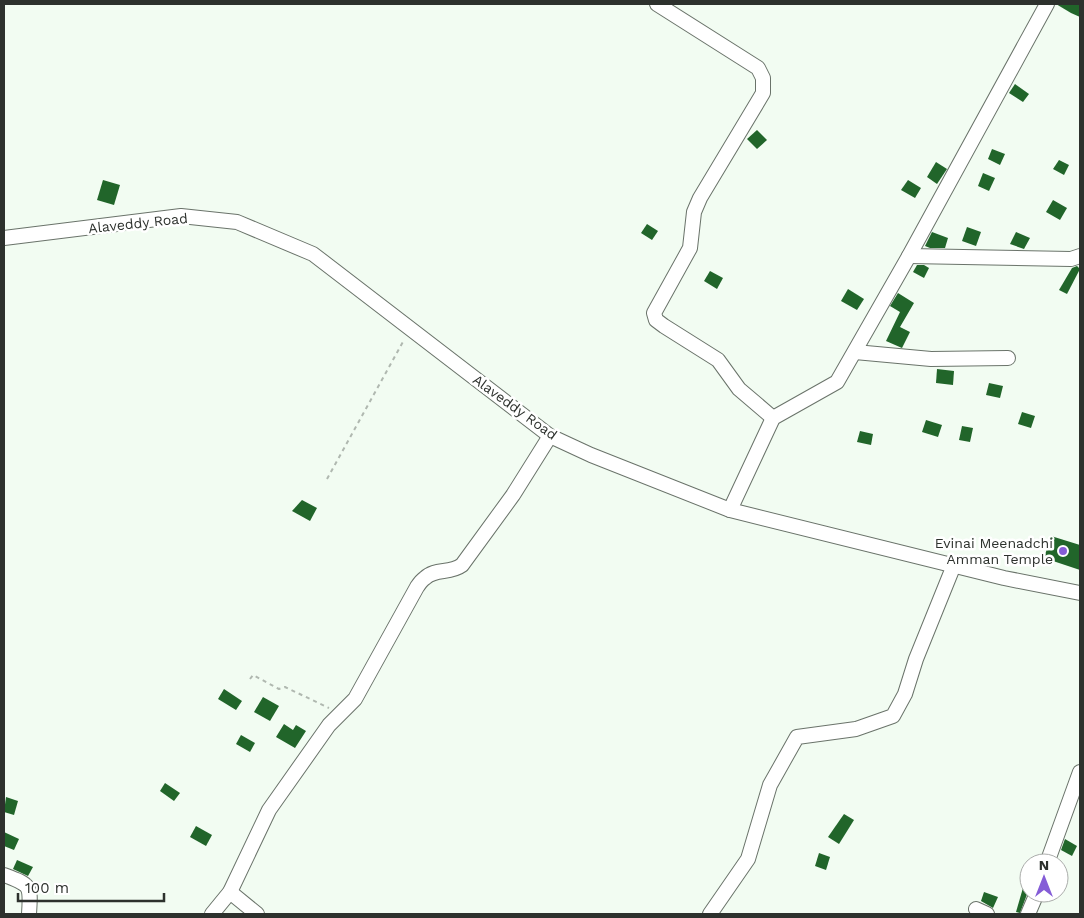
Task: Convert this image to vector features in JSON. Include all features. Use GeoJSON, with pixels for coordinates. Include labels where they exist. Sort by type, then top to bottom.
{"type":"FeatureCollection","features":[{"type":"Feature","properties":{"kind":"street"},"geometry":{"type":"LineString","coordinates":[[657,4],[758,68],[763,78],[763,93],[700,198],[694,212],[690,248],[654,313],[656,320],[664,326],[718,360],[739,389],[773,418]]}},
{"type":"Feature","properties":{"kind":"street"},"geometry":{"type":"LineString","coordinates":[[730,510],[773,418],[837,382],[909,256],[1047,4]]}},
{"type":"Feature","properties":{"kind":"street","name":"Alaveddy Road"},"geometry":{"type":"LineString","coordinates":[[4,238],[181,216],[237,222],[313,254],[550,436],[591,456],[730,510],[954,565],[1080,593]]}},
{"type":"Feature","properties":{"kind":"street"},"geometry":{"type":"LineString","coordinates":[[909,256],[1071,259],[1080,256]]}},
{"type":"Feature","properties":{"kind":"street"},"geometry":{"type":"LineString","coordinates":[[855,352],[931,360],[1008,358]]}},
{"type":"Feature","properties":{"kind":"street"},"geometry":{"type":"LineString","coordinates":[[212,914],[230,892],[269,810],[329,725],[355,699],[417,587],[425,576],[454,570],[462,565],[513,495],[550,436]]}},
{"type":"Feature","properties":{"kind":"street"},"geometry":{"type":"LineString","coordinates":[[710,914],[748,859],[770,785],[797,737],[856,729],[893,716],[905,694],[916,659],[954,565]]}},
{"type":"Feature","properties":{"kind":"street"},"geometry":{"type":"LineString","coordinates":[[1051,853],[1080,772]]}},
{"type":"Feature","properties":{"kind":"street"},"geometry":{"type":"LineString","coordinates":[[4,875],[26,884],[30,891],[29,914]]}},
{"type":"Feature","properties":{"kind":"street"},"geometry":{"type":"LineString","coordinates":[[230,892],[257,914]]}},
{"type":"Feature","properties":{"kind":"path"},"geometry":{"type":"LineString","coordinates":[[327,479],[410,329]]}},
{"type":"Feature","properties":{"kind":"path"},"geometry":{"type":"LineString","coordinates":[[250,679],[253,675],[279,689],[285,687],[341,714]]}},
{"type":"Feature","properties":{"kind":"building"},"geometry":{"type":"Polygon","coordinates":[[[1056,4],[1080,4],[1080,17],[1071,13],[1056,4]]]}},
{"type":"Feature","properties":{"kind":"building"},"geometry":{"type":"Polygon","coordinates":[[[1015,84],[1029,94],[1023,102],[1009,93],[1015,84]]]}},
{"type":"Feature","properties":{"kind":"building"},"geometry":{"type":"Polygon","coordinates":[[[757,130],[767,140],[757,149],[747,139],[757,130]]]}},
{"type":"Feature","properties":{"kind":"building"},"geometry":{"type":"Polygon","coordinates":[[[992,149],[1005,154],[1000,165],[988,159],[992,149]]]}},
{"type":"Feature","properties":{"kind":"building"},"geometry":{"type":"Polygon","coordinates":[[[1059,160],[1069,165],[1064,175],[1053,169],[1059,160]]]}},
{"type":"Feature","properties":{"kind":"building"},"geometry":{"type":"Polygon","coordinates":[[[936,162],[947,169],[937,184],[927,177],[936,162]]]}},
{"type":"Feature","properties":{"kind":"building"},"geometry":{"type":"Polygon","coordinates":[[[983,173],[995,178],[989,191],[978,186],[983,173]]]}},
{"type":"Feature","properties":{"kind":"building"},"geometry":{"type":"Polygon","coordinates":[[[103,180],[120,185],[114,205],[97,200],[103,180]]]}},
{"type":"Feature","properties":{"kind":"building"},"geometry":{"type":"Polygon","coordinates":[[[908,180],[921,188],[915,198],[901,190],[908,180]]]}},
{"type":"Feature","properties":{"kind":"building"},"geometry":{"type":"Polygon","coordinates":[[[1053,200],[1067,208],[1060,220],[1046,212],[1053,200]]]}},
{"type":"Feature","properties":{"kind":"building"},"geometry":{"type":"Polygon","coordinates":[[[647,224],[658,231],[652,240],[641,233],[647,224]]]}},
{"type":"Feature","properties":{"kind":"building"},"geometry":{"type":"Polygon","coordinates":[[[967,227],[981,232],[976,246],[962,241],[967,227]]]}},
{"type":"Feature","properties":{"kind":"building"},"geometry":{"type":"Polygon","coordinates":[[[932,232],[948,238],[945,248],[925,246],[932,232]]]}},
{"type":"Feature","properties":{"kind":"building"},"geometry":{"type":"Polygon","coordinates":[[[1016,232],[1030,238],[1024,249],[1010,244],[1016,232]]]}},
{"type":"Feature","properties":{"kind":"building"},"geometry":{"type":"Polygon","coordinates":[[[917,265],[924,265],[929,268],[924,278],[913,272],[917,265]]]}},
{"type":"Feature","properties":{"kind":"building"},"geometry":{"type":"Polygon","coordinates":[[[1077,266],[1080,269],[1067,294],[1059,290],[1072,268],[1077,266]]]}},
{"type":"Feature","properties":{"kind":"building"},"geometry":{"type":"Polygon","coordinates":[[[710,271],[723,278],[717,289],[704,281],[710,271]]]}},
{"type":"Feature","properties":{"kind":"building"},"geometry":{"type":"Polygon","coordinates":[[[848,289],[864,299],[857,310],[841,301],[848,289]]]}},
{"type":"Feature","properties":{"kind":"building"},"geometry":{"type":"Polygon","coordinates":[[[898,293],[914,303],[900,327],[910,332],[902,348],[886,341],[900,312],[890,306],[898,293]]]}},
{"type":"Feature","properties":{"kind":"building"},"geometry":{"type":"Polygon","coordinates":[[[937,369],[954,371],[953,385],[936,383],[937,369]]]}},
{"type":"Feature","properties":{"kind":"building"},"geometry":{"type":"Polygon","coordinates":[[[989,383],[1003,386],[1000,398],[986,395],[989,383]]]}},
{"type":"Feature","properties":{"kind":"building"},"geometry":{"type":"Polygon","coordinates":[[[1022,412],[1035,416],[1031,428],[1018,424],[1022,412]]]}},
{"type":"Feature","properties":{"kind":"building"},"geometry":{"type":"Polygon","coordinates":[[[926,420],[942,425],[938,437],[922,432],[926,420]]]}},
{"type":"Feature","properties":{"kind":"building"},"geometry":{"type":"Polygon","coordinates":[[[962,426],[973,428],[970,442],[959,440],[962,426]]]}},
{"type":"Feature","properties":{"kind":"building"},"geometry":{"type":"Polygon","coordinates":[[[860,431],[873,434],[871,445],[857,442],[860,431]]]}},
{"type":"Feature","properties":{"kind":"building"},"geometry":{"type":"Polygon","coordinates":[[[302,500],[317,508],[310,521],[292,511],[302,500]]]}},
{"type":"Feature","properties":{"kind":"building","name":"Evinai Meenadchi Amman Temple"},"geometry":{"type":"Polygon","coordinates":[[[1051,536],[1080,545],[1080,570],[1044,558],[1051,536]]]}},
{"type":"Feature","properties":{"kind":"building"},"geometry":{"type":"Polygon","coordinates":[[[224,689],[242,701],[236,710],[218,699],[224,689]]]}},
{"type":"Feature","properties":{"kind":"building"},"geometry":{"type":"Polygon","coordinates":[[[263,697],[279,706],[270,721],[254,712],[263,697]]]}},
{"type":"Feature","properties":{"kind":"building"},"geometry":{"type":"Polygon","coordinates":[[[284,724],[293,730],[296,725],[306,731],[295,748],[276,737],[284,724]]]}},
{"type":"Feature","properties":{"kind":"building"},"geometry":{"type":"Polygon","coordinates":[[[241,735],[255,743],[250,752],[236,744],[241,735]]]}},
{"type":"Feature","properties":{"kind":"building"},"geometry":{"type":"Polygon","coordinates":[[[165,783],[180,793],[174,801],[160,791],[165,783]]]}},
{"type":"Feature","properties":{"kind":"building"},"geometry":{"type":"Polygon","coordinates":[[[6,797],[18,801],[14,815],[4,812],[6,797]]]}},
{"type":"Feature","properties":{"kind":"building"},"geometry":{"type":"Polygon","coordinates":[[[844,814],[854,820],[839,844],[828,837],[844,814]]]}},
{"type":"Feature","properties":{"kind":"building"},"geometry":{"type":"Polygon","coordinates":[[[196,826],[212,835],[206,846],[190,837],[196,826]]]}},
{"type":"Feature","properties":{"kind":"building"},"geometry":{"type":"Polygon","coordinates":[[[4,832],[19,839],[14,850],[4,846],[4,832]]]}},
{"type":"Feature","properties":{"kind":"building"},"geometry":{"type":"Polygon","coordinates":[[[1065,839],[1077,846],[1072,856],[1061,850],[1065,839]]]}},
{"type":"Feature","properties":{"kind":"building"},"geometry":{"type":"Polygon","coordinates":[[[819,853],[830,857],[826,870],[815,866],[819,853]]]}},
{"type":"Feature","properties":{"kind":"building"},"geometry":{"type":"Polygon","coordinates":[[[17,860],[33,867],[28,876],[13,869],[17,860]]]}},
{"type":"Feature","properties":{"kind":"building"},"geometry":{"type":"Polygon","coordinates":[[[984,892],[998,897],[993,908],[981,901],[984,892]]]}},
{"type":"Feature","properties":{"kind":"building"},"geometry":{"type":"Polygon","coordinates":[[[1019,902],[1024,903],[1020,913],[1016,912],[1019,902]]]}},
{"type":"Feature","properties":{"kind":"place","name":"Evinai Meenadchi Amman Temple"},"geometry":{"type":"Point","coordinates":[1063,551]}}]}
